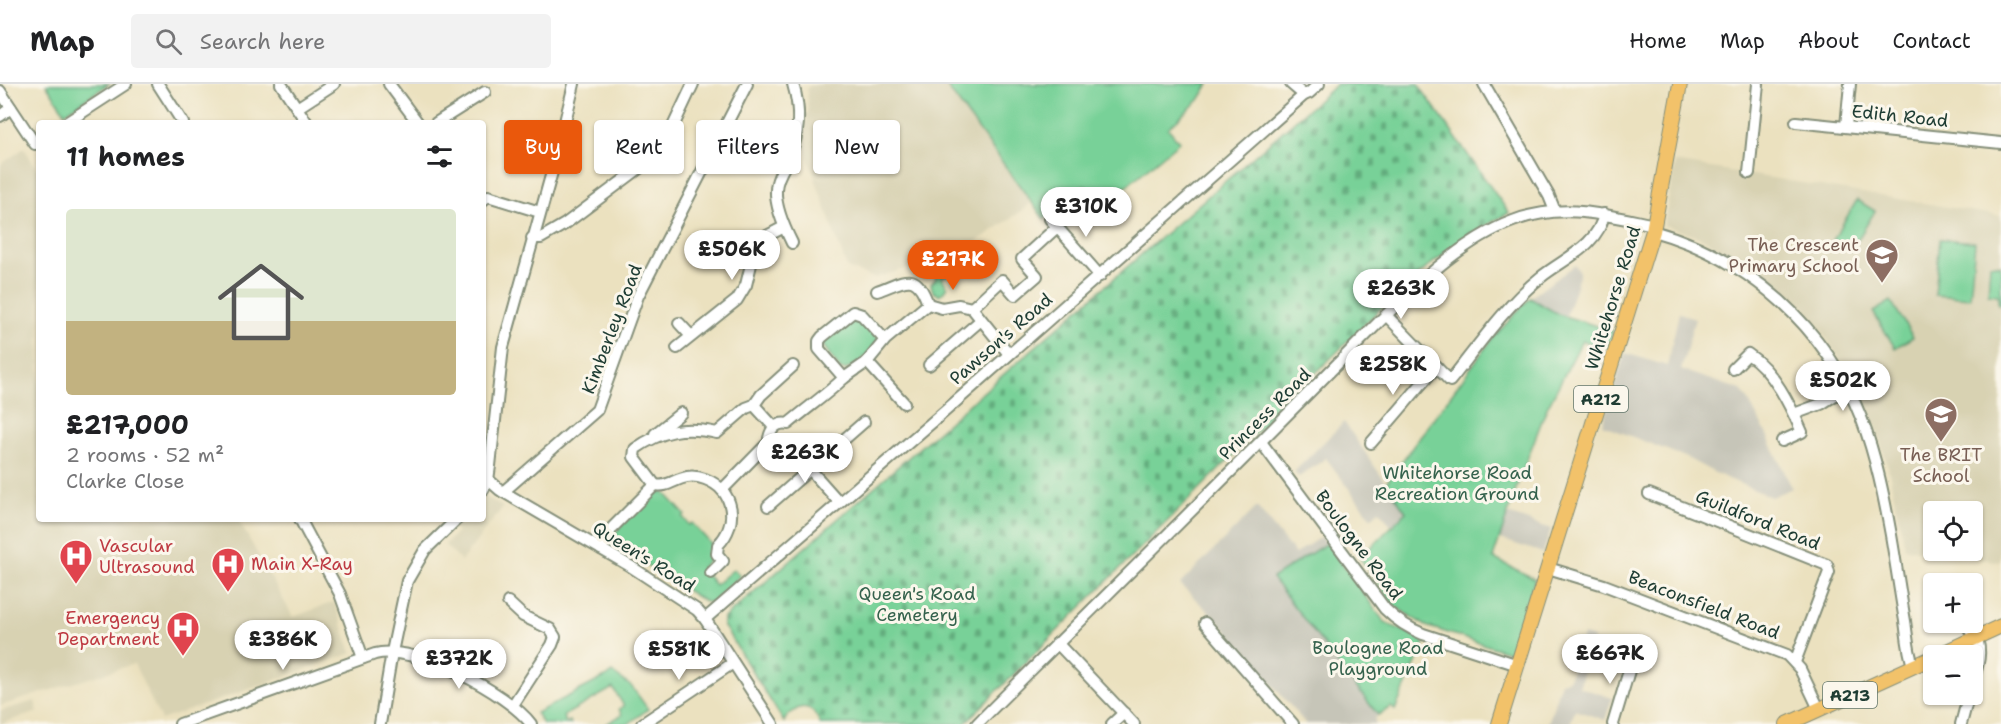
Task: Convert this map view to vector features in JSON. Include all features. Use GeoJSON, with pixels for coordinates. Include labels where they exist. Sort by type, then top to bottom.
{"type":"FeatureCollection","features":[{"type":"Feature","properties":{"kind":"main road","name":"Whitehorse Road"},"geometry":{"type":"LineString","coordinates":[[1499,724],[1654,228],[1680,84]]}},
{"type":"Feature","properties":{"kind":"main road","name":"A213"},"geometry":{"type":"LineString","coordinates":[[1959,645],[2001,626]]}},
{"type":"Feature","properties":{"kind":"main road","name":"A213"},"geometry":{"type":"LineString","coordinates":[[1787,724],[1923,661]]}},
{"type":"Feature","properties":{"kind":"street"},"geometry":{"type":"LineString","coordinates":[[78,120],[126,84]]}},
{"type":"Feature","properties":{"kind":"street"},"geometry":{"type":"LineString","coordinates":[[158,84],[181,120]]}},
{"type":"Feature","properties":{"kind":"street"},"geometry":{"type":"LineString","coordinates":[[281,84],[305,120]]}},
{"type":"Feature","properties":{"kind":"street"},"geometry":{"type":"LineString","coordinates":[[297,108],[334,84]]}},
{"type":"Feature","properties":{"kind":"street"},"geometry":{"type":"LineString","coordinates":[[389,84],[416,120]]}},
{"type":"Feature","properties":{"kind":"street"},"geometry":{"type":"LineString","coordinates":[[486,467],[501,361],[574,84]]}},
{"type":"Feature","properties":{"kind":"street"},"geometry":{"type":"LineString","coordinates":[[532,238],[541,238],[565,224],[661,152],[693,84]]}},
{"type":"Feature","properties":{"kind":"street","name":"Kimberley Road"},"geometry":{"type":"LineString","coordinates":[[503,492],[597,410],[638,296],[747,84]]}},
{"type":"Feature","properties":{"kind":"street"},"geometry":{"type":"LineString","coordinates":[[792,243],[784,227],[776,188],[798,130],[799,106],[793,84]]}},
{"type":"Feature","properties":{"kind":"street"},"geometry":{"type":"LineString","coordinates":[[1291,84],[1304,95]]}},
{"type":"Feature","properties":{"kind":"street","name":"Pawson's Road"},"geometry":{"type":"LineString","coordinates":[[705,619],[1319,84]]}},
{"type":"Feature","properties":{"kind":"street"},"geometry":{"type":"LineString","coordinates":[[1484,84],[1549,196],[1555,211]]}},
{"type":"Feature","properties":{"kind":"street"},"geometry":{"type":"LineString","coordinates":[[1749,172],[1758,84]]}},
{"type":"Feature","properties":{"kind":"street"},"geometry":{"type":"LineString","coordinates":[[1846,126],[1850,84]]}},
{"type":"Feature","properties":{"kind":"street"},"geometry":{"type":"LineString","coordinates":[[0,91],[36,143]]}},
{"type":"Feature","properties":{"kind":"street"},"geometry":{"type":"LineString","coordinates":[[441,120],[485,92]]}},
{"type":"Feature","properties":{"kind":"street"},"geometry":{"type":"LineString","coordinates":[[0,116],[11,108]]}},
{"type":"Feature","properties":{"kind":"street","name":"Edith Road"},"geometry":{"type":"LineString","coordinates":[[1796,122],[2001,143]]}},
{"type":"Feature","properties":{"kind":"street"},"geometry":{"type":"LineString","coordinates":[[486,198],[488,196],[540,212]]}},
{"type":"Feature","properties":{"kind":"street","name":"Princess Road"},"geometry":{"type":"LineString","coordinates":[[977,724],[1421,281],[1490,231],[1527,216],[1555,211],[1604,214],[1654,228],[1709,253],[1761,284],[1785,303],[1815,338],[1854,402],[1869,442],[1883,497],[1914,665]]}},
{"type":"Feature","properties":{"kind":"street"},"geometry":{"type":"LineString","coordinates":[[1386,315],[1450,381],[1486,335],[1526,290],[1596,236],[1604,214]]}},
{"type":"Feature","properties":{"kind":"street"},"geometry":{"type":"LineString","coordinates":[[972,308],[1002,280],[1014,295],[1037,276],[1022,259],[1054,223],[1100,276]]}},
{"type":"Feature","properties":{"kind":"street"},"geometry":{"type":"LineString","coordinates":[[677,348],[737,300],[746,285],[755,248],[763,238],[784,227]]}},
{"type":"Feature","properties":{"kind":"street"},"geometry":{"type":"LineString","coordinates":[[877,291],[909,280],[915,281],[920,284],[928,304]]}},
{"type":"Feature","properties":{"kind":"street"},"geometry":{"type":"LineString","coordinates":[[928,304],[942,308],[959,305],[972,308],[1008,354]]}},
{"type":"Feature","properties":{"kind":"street"},"geometry":{"type":"LineString","coordinates":[[722,490],[769,442],[774,428],[788,424],[818,398],[867,363],[885,340],[928,304]]}},
{"type":"Feature","properties":{"kind":"street"},"geometry":{"type":"LineString","coordinates":[[844,378],[820,351],[822,337],[853,312],[862,315],[885,340]]}},
{"type":"Feature","properties":{"kind":"street"},"geometry":{"type":"LineString","coordinates":[[929,365],[981,320]]}},
{"type":"Feature","properties":{"kind":"street"},"geometry":{"type":"LineString","coordinates":[[679,323],[691,336]]}},
{"type":"Feature","properties":{"kind":"street"},"geometry":{"type":"LineString","coordinates":[[1733,369],[1745,350],[1765,368],[1794,414],[1807,443]]}},
{"type":"Feature","properties":{"kind":"street"},"geometry":{"type":"LineString","coordinates":[[867,363],[904,403]]}},
{"type":"Feature","properties":{"kind":"street"},"geometry":{"type":"LineString","coordinates":[[653,436],[688,429],[717,433],[746,408],[754,405],[760,395],[793,366]]}},
{"type":"Feature","properties":{"kind":"street"},"geometry":{"type":"LineString","coordinates":[[1371,443],[1436,367]]}},
{"type":"Feature","properties":{"kind":"street"},"geometry":{"type":"LineString","coordinates":[[1794,414],[1821,404],[1846,388]]}},
{"type":"Feature","properties":{"kind":"street"},"geometry":{"type":"LineString","coordinates":[[754,405],[774,428]]}},
{"type":"Feature","properties":{"kind":"street"},"geometry":{"type":"LineString","coordinates":[[681,413],[635,449],[633,454],[655,485],[664,486],[679,478],[691,477],[705,479],[722,490],[730,506],[731,524],[727,536],[718,545],[717,554],[723,561],[711,573]]}},
{"type":"Feature","properties":{"kind":"street"},"geometry":{"type":"LineString","coordinates":[[768,506],[864,422]]}},
{"type":"Feature","properties":{"kind":"street"},"geometry":{"type":"LineString","coordinates":[[1782,441],[1802,432]]}},
{"type":"Feature","properties":{"kind":"street"},"geometry":{"type":"LineString","coordinates":[[769,442],[775,449],[784,451],[791,448],[839,502]]}},
{"type":"Feature","properties":{"kind":"street","name":"Boulogne Road"},"geometry":{"type":"LineString","coordinates":[[1260,442],[1385,609],[1394,617],[1423,634],[1518,665]]}},
{"type":"Feature","properties":{"kind":"street","name":"Queen's Road"},"geometry":{"type":"LineString","coordinates":[[486,482],[601,549],[697,610],[773,724]]}},
{"type":"Feature","properties":{"kind":"street"},"geometry":{"type":"LineString","coordinates":[[601,549],[612,528],[655,485]]}},
{"type":"Feature","properties":{"kind":"street","name":"Guildford Road"},"geometry":{"type":"LineString","coordinates":[[1648,494],[1827,565],[1829,572],[1795,662]]}},
{"type":"Feature","properties":{"kind":"street"},"geometry":{"type":"LineString","coordinates":[[302,522],[340,594],[363,658]]}},
{"type":"Feature","properties":{"kind":"street"},"geometry":{"type":"LineString","coordinates":[[380,724],[404,587],[425,550],[454,522]]}},
{"type":"Feature","properties":{"kind":"street","name":"Beaconsfield Road"},"geometry":{"type":"LineString","coordinates":[[1548,568],[1604,585],[1787,655],[1795,662],[1819,709]]}},
{"type":"Feature","properties":{"kind":"street"},"geometry":{"type":"LineString","coordinates":[[508,602],[524,616],[549,630],[555,637],[513,705]]}},
{"type":"Feature","properties":{"kind":"street"},"geometry":{"type":"LineString","coordinates":[[1205,623],[1293,724]]}},
{"type":"Feature","properties":{"kind":"street"},"geometry":{"type":"LineString","coordinates":[[1972,633],[1979,645]]}},
{"type":"Feature","properties":{"kind":"street"},"geometry":{"type":"LineString","coordinates":[[1057,643],[1134,724]]}},
{"type":"Feature","properties":{"kind":"street"},"geometry":{"type":"LineString","coordinates":[[180,724],[379,652],[411,656],[452,671],[488,688],[513,705],[531,724]]}},
{"type":"Feature","properties":{"kind":"street"},"geometry":{"type":"LineString","coordinates":[[1613,724],[1634,654]]}},
{"type":"Feature","properties":{"kind":"street"},"geometry":{"type":"LineString","coordinates":[[642,724],[733,663]]}},
{"type":"Feature","properties":{"kind":"street"},"geometry":{"type":"LineString","coordinates":[[1961,724],[1966,705]]}},
{"type":"Feature","properties":{"kind":"street"},"geometry":{"type":"LineString","coordinates":[[1112,724],[1125,713]]}},
{"type":"Feature","properties":{"kind":"shaded area"},"geometry":{"type":"Polygon","coordinates":[[[813,84],[945,84],[1031,201],[1026,208],[960,253],[874,278],[847,268],[813,174],[900,174],[900,120],[813,120],[813,173],[802,142],[808,110],[807,88],[813,84]]]}},
{"type":"Feature","properties":{"kind":"shaded area"},"geometry":{"type":"Polygon","coordinates":[[[24,148],[36,167],[36,522],[240,522],[293,617],[334,602],[352,653],[161,720],[134,664],[0,706],[0,165],[24,148]]]}},
{"type":"Feature","properties":{"kind":"shaded area","name":"The Crescent Primary School"},"geometry":{"type":"Polygon","coordinates":[[[1675,162],[2001,216],[2001,265],[1990,265],[1988,293],[1999,295],[1998,304],[2001,304],[2000,562],[1983,559],[1983,501],[1923,501],[1923,551],[1905,548],[1888,467],[1873,419],[1855,384],[1819,326],[1802,305],[1754,267],[1701,238],[1664,225],[1675,162]]]}},
{"type":"Feature","properties":{"kind":"shaded area"},"geometry":{"type":"Polygon","coordinates":[[[1575,265],[1579,276],[1566,316],[1530,298],[1575,265]]]}},
{"type":"Feature","properties":{"kind":"shaded area"},"geometry":{"type":"Polygon","coordinates":[[[1679,313],[1695,318],[1681,370],[1741,390],[1766,433],[1792,488],[1771,497],[1715,473],[1685,457],[1602,425],[1625,353],[1667,366],[1679,313]]]}},
{"type":"Feature","properties":{"kind":"shaded area"},"geometry":{"type":"Polygon","coordinates":[[[1344,422],[1406,512],[1392,526],[1379,511],[1371,518],[1326,458],[1299,477],[1294,472],[1344,422]]]}},
{"type":"Feature","properties":{"kind":"shaded area"},"geometry":{"type":"Polygon","coordinates":[[[486,497],[503,507],[461,561],[445,545],[457,532],[448,522],[486,522],[486,497]]]}},
{"type":"Feature","properties":{"kind":"shaded area"},"geometry":{"type":"Polygon","coordinates":[[[1257,507],[1295,554],[1322,536],[1327,543],[1272,578],[1378,715],[1374,720],[1377,724],[1306,724],[1216,619],[1180,584],[1257,507]]]}},
{"type":"Feature","properties":{"kind":"shaded area"},"geometry":{"type":"Polygon","coordinates":[[[1508,514],[1551,529],[1543,553],[1500,539],[1508,514]]]}},
{"type":"Feature","properties":{"kind":"shaded area"},"geometry":{"type":"Polygon","coordinates":[[[1583,635],[1594,638],[1579,687],[1612,698],[1605,720],[1575,710],[1570,724],[1548,724],[1561,682],[1569,680],[1583,635]]]}},
{"type":"Feature","properties":{"kind":"shaded area"},"geometry":{"type":"Polygon","coordinates":[[[35,701],[38,712],[0,724],[0,711],[35,701]]]}},
{"type":"Feature","properties":{"kind":"green space"},"geometry":{"type":"Polygon","coordinates":[[[46,84],[109,84],[65,113],[46,84]]]}},
{"type":"Feature","properties":{"kind":"green space"},"geometry":{"type":"Polygon","coordinates":[[[945,84],[1209,84],[1199,100],[1168,128],[1179,142],[1103,206],[1084,185],[1044,219],[945,84]]]}},
{"type":"Feature","properties":{"kind":"green space","name":"Queen's Road Cemetery"},"geometry":{"type":"Polygon","coordinates":[[[1337,84],[1418,84],[1509,213],[1473,233],[1424,270],[1378,311],[964,724],[820,724],[810,709],[802,707],[789,715],[784,722],[723,625],[724,618],[1337,84]]]}},
{"type":"Feature","properties":{"kind":"green space"},"geometry":{"type":"Polygon","coordinates":[[[1857,200],[1875,211],[1851,251],[1833,240],[1857,200]]]}},
{"type":"Feature","properties":{"kind":"green space"},"geometry":{"type":"Polygon","coordinates":[[[1940,239],[1975,242],[1970,298],[1935,295],[1940,239]]]}},
{"type":"Feature","properties":{"kind":"green space"},"geometry":{"type":"Polygon","coordinates":[[[938,262],[953,262],[955,268],[954,273],[942,277],[947,287],[939,295],[933,292],[931,284],[936,278],[933,269],[938,262]]]}},
{"type":"Feature","properties":{"kind":"green space"},"geometry":{"type":"Polygon","coordinates":[[[1990,264],[2001,265],[2001,304],[1998,304],[1998,295],[1988,294],[1990,264]]]}},
{"type":"Feature","properties":{"kind":"green space","name":"Whitehorse Road Recreation Ground"},"geometry":{"type":"Polygon","coordinates":[[[1530,298],[1558,314],[1613,331],[1608,348],[1582,341],[1546,410],[1493,558],[1535,579],[1511,653],[1426,626],[1394,606],[1360,558],[1406,512],[1386,483],[1492,339],[1530,298]]]}},
{"type":"Feature","properties":{"kind":"green space"},"geometry":{"type":"Polygon","coordinates":[[[1891,301],[1913,337],[1895,348],[1873,312],[1891,301]]]}},
{"type":"Feature","properties":{"kind":"green space"},"geometry":{"type":"Polygon","coordinates":[[[859,316],[878,340],[866,358],[863,357],[862,361],[845,370],[840,369],[822,344],[828,336],[830,338],[849,322],[849,318],[859,316]]]}},
{"type":"Feature","properties":{"kind":"green space"},"geometry":{"type":"Polygon","coordinates":[[[664,492],[685,515],[683,517],[689,525],[692,523],[714,547],[713,556],[701,568],[715,585],[734,569],[740,576],[713,602],[705,602],[610,542],[619,528],[641,505],[664,492]]]}},
{"type":"Feature","properties":{"kind":"green space","name":"Boulogne Road Playground"},"geometry":{"type":"Polygon","coordinates":[[[1327,543],[1385,623],[1426,640],[1395,710],[1391,707],[1378,715],[1272,578],[1327,543]]]}},
{"type":"Feature","properties":{"kind":"green space"},"geometry":{"type":"Polygon","coordinates":[[[613,673],[632,687],[648,709],[628,724],[606,724],[622,715],[619,709],[624,706],[613,688],[563,716],[566,723],[570,721],[571,724],[543,724],[536,713],[613,673]]]}},
{"type":"Feature","properties":{"kind":"place","name":"The Crescent Primary School"},"geometry":{"type":"Point","coordinates":[1882,284]}},
{"type":"Feature","properties":{"kind":"place","name":"The BRIT School"},"geometry":{"type":"Point","coordinates":[1941,443]}},
{"type":"Feature","properties":{"kind":"place","name":"Vascular Ultrasound"},"geometry":{"type":"Point","coordinates":[76,585]}},
{"type":"Feature","properties":{"kind":"place","name":"Main X-Ray"},"geometry":{"type":"Point","coordinates":[228,593]}},
{"type":"Feature","properties":{"kind":"place","name":"Emergency Department"},"geometry":{"type":"Point","coordinates":[183,657]}}]}
